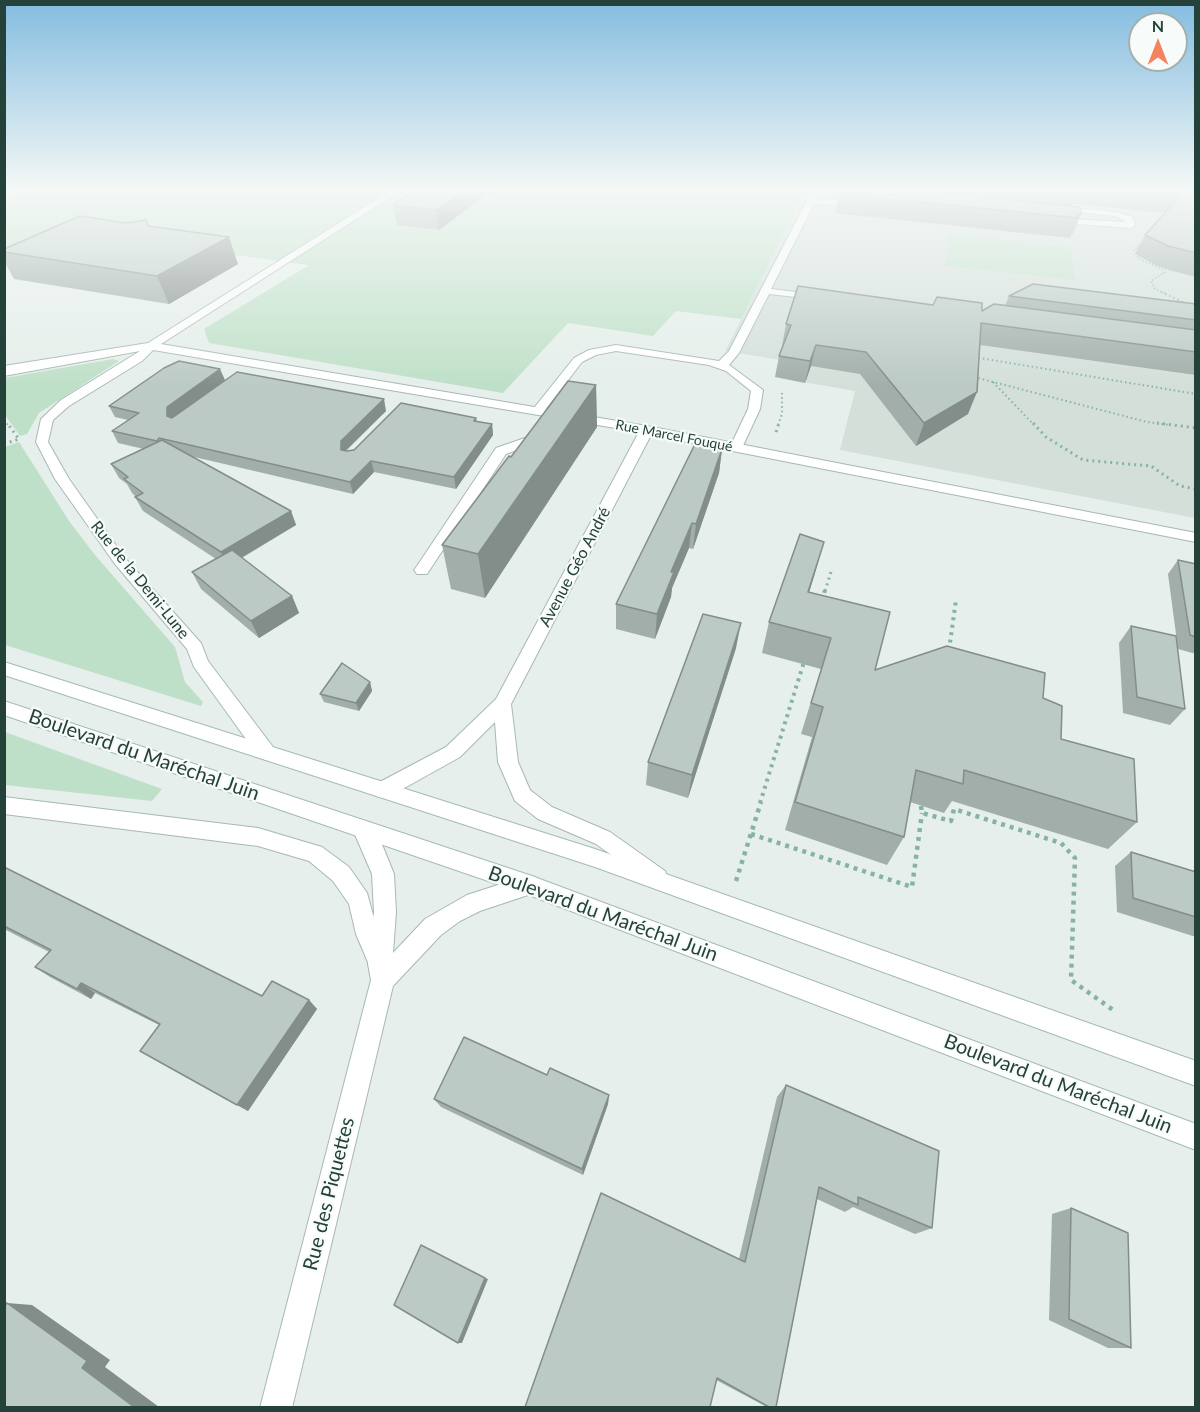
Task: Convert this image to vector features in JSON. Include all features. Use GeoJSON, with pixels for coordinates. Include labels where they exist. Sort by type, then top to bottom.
{"type":"FeatureCollection","features":[{"type":"Feature","properties":{"kind":"street"},"geometry":{"type":"LineString","coordinates":[[4,371],[151,346],[295,255]]}},
{"type":"Feature","properties":{"kind":"street"},"geometry":{"type":"LineString","coordinates":[[721,366],[735,353],[783,255]]}},
{"type":"Feature","properties":{"kind":"street"},"geometry":{"type":"LineString","coordinates":[[765,291],[836,300]]}},
{"type":"Feature","properties":{"kind":"street","name":"Rue Marcel Fouqué"},"geometry":{"type":"LineString","coordinates":[[151,346],[257,364],[412,395],[538,411],[647,430],[1196,538]]}},
{"type":"Feature","properties":{"kind":"street","name":"Rue de la Demi-Lune"},"geometry":{"type":"LineString","coordinates":[[151,346],[138,359],[47,419],[42,442],[62,479],[120,561],[195,647],[200,663],[266,752]]}},
{"type":"Feature","properties":{"kind":"street"},"geometry":{"type":"LineString","coordinates":[[538,411],[578,360],[593,352],[616,348],[721,366],[757,390],[754,409],[736,447]]}},
{"type":"Feature","properties":{"kind":"street"},"geometry":{"type":"LineString","coordinates":[[239,377],[257,364]]}},
{"type":"Feature","properties":{"kind":"street"},"geometry":{"type":"LineString","coordinates":[[422,570],[501,451],[544,436],[555,415]]}},
{"type":"Feature","properties":{"kind":"street","name":"Avenue Géo André"},"geometry":{"type":"LineString","coordinates":[[383,790],[453,752],[502,704],[647,430]]}},
{"type":"Feature","properties":{"kind":"street"},"geometry":{"type":"LineString","coordinates":[[4,668],[665,884],[1196,1074]]}},
{"type":"Feature","properties":{"kind":"street"},"geometry":{"type":"LineString","coordinates":[[502,704],[508,762],[522,795],[545,813],[603,838],[665,884]]}},
{"type":"Feature","properties":{"kind":"street","name":"Boulevard du Maréchal Juin"},"geometry":{"type":"LineString","coordinates":[[4,708],[529,885],[1196,1137]]}},
{"type":"Feature","properties":{"kind":"street"},"geometry":{"type":"LineString","coordinates":[[4,805],[258,837],[315,854],[341,874],[359,900],[367,934],[382,972]]}},
{"type":"Feature","properties":{"kind":"street","name":"Rue des Piquettes"},"geometry":{"type":"LineString","coordinates":[[276,1407],[382,972],[385,912],[383,874],[375,849],[363,830]]}},
{"type":"Feature","properties":{"kind":"street","name":"Rue des Piquettes"},"geometry":{"type":"LineString","coordinates":[[382,972],[433,927],[452,914],[475,902],[529,885]]}},
{"type":"Feature","properties":{"kind":"path"},"geometry":{"type":"LineString","coordinates":[[1136,255],[1167,271],[1196,276]]}},
{"type":"Feature","properties":{"kind":"path"},"geometry":{"type":"LineString","coordinates":[[1167,271],[1151,281],[1155,289],[1196,308]]}},
{"type":"Feature","properties":{"kind":"path"},"geometry":{"type":"LineString","coordinates":[[966,356],[1196,394]]}},
{"type":"Feature","properties":{"kind":"path"},"geometry":{"type":"LineString","coordinates":[[971,377],[992,380],[1147,422],[1196,428]]}},
{"type":"Feature","properties":{"kind":"path"},"geometry":{"type":"LineString","coordinates":[[992,380],[1046,437],[1083,460],[1151,466],[1180,486],[1196,489]]}},
{"type":"Feature","properties":{"kind":"path"},"geometry":{"type":"LineString","coordinates":[[4,420],[20,439],[4,444]]}},
{"type":"Feature","properties":{"kind":"path"},"geometry":{"type":"LineString","coordinates":[[820,609],[831,572]]}},
{"type":"Feature","properties":{"kind":"path"},"geometry":{"type":"LineString","coordinates":[[947,661],[956,600]]}},
{"type":"Feature","properties":{"kind":"path"},"geometry":{"type":"LineString","coordinates":[[728,906],[807,652]]}},
{"type":"Feature","properties":{"kind":"path"},"geometry":{"type":"LineString","coordinates":[[751,834],[912,887],[921,806]]}},
{"type":"Feature","properties":{"kind":"path"},"geometry":{"type":"LineString","coordinates":[[922,813],[951,821],[954,809],[1061,843],[1076,858],[1071,980]]}},
{"type":"Feature","properties":{"kind":"shaded area"},"geometry":{"type":"Polygon","coordinates":[[[774,255],[1195,255],[1195,518],[840,450],[855,391],[775,377],[781,360],[725,351],[774,255]]]}},
{"type":"Feature","properties":{"kind":"green space"},"geometry":{"type":"Polygon","coordinates":[[[5,255],[17,255],[5,260],[5,255]]]}},
{"type":"Feature","properties":{"kind":"green space"},"geometry":{"type":"Polygon","coordinates":[[[234,255],[774,255],[741,319],[676,311],[653,336],[568,323],[503,393],[209,343],[204,329],[309,265],[234,255]]]}},
{"type":"Feature","properties":{"kind":"green space"},"geometry":{"type":"Polygon","coordinates":[[[947,255],[1072,255],[1075,280],[946,266],[947,255]]]}},
{"type":"Feature","properties":{"kind":"green space"},"geometry":{"type":"Polygon","coordinates":[[[113,359],[119,361],[39,413],[27,434],[20,436],[5,415],[5,378],[113,359]]]}},
{"type":"Feature","properties":{"kind":"green space"},"geometry":{"type":"Polygon","coordinates":[[[19,442],[69,521],[95,555],[175,647],[185,682],[203,702],[201,706],[5,645],[5,447],[19,442]]]}},
{"type":"Feature","properties":{"kind":"green space"},"geometry":{"type":"Polygon","coordinates":[[[5,732],[162,789],[152,801],[5,785],[5,732]]]}},
{"type":"Feature","properties":{"kind":"building"},"geometry":{"type":"Polygon","coordinates":[[[22,255],[196,255],[157,276],[22,255]]]}},
{"type":"Feature","properties":{"kind":"building"},"geometry":{"type":"Polygon","coordinates":[[[1033,284],[1196,304],[1196,320],[1009,296],[1033,284]]]}},
{"type":"Feature","properties":{"kind":"building"},"geometry":{"type":"Polygon","coordinates":[[[798,286],[933,305],[937,297],[982,303],[982,311],[994,304],[1196,330],[1196,352],[981,323],[977,392],[924,423],[866,352],[816,345],[810,361],[779,356],[791,325],[786,324],[798,286]]]}},
{"type":"Feature","properties":{"kind":"building"},"geometry":{"type":"Polygon","coordinates":[[[179,361],[220,369],[167,407],[167,416],[172,418],[237,372],[384,399],[341,441],[341,450],[354,450],[401,403],[476,418],[474,421],[492,424],[454,477],[371,461],[350,482],[159,438],[157,441],[112,431],[139,413],[109,406],[164,368],[179,361]]]}},
{"type":"Feature","properties":{"kind":"building"},"geometry":{"type":"Polygon","coordinates":[[[568,381],[596,385],[478,554],[442,545],[509,456],[511,457],[568,381]]]}},
{"type":"Feature","properties":{"kind":"building"},"geometry":{"type":"Polygon","coordinates":[[[162,440],[291,511],[221,552],[135,497],[143,493],[124,479],[128,477],[111,464],[162,440]]]}},
{"type":"Feature","properties":{"kind":"building"},"geometry":{"type":"Polygon","coordinates":[[[695,444],[722,449],[696,524],[692,523],[671,572],[674,572],[657,614],[616,604],[695,444]]]}},
{"type":"Feature","properties":{"kind":"building"},"geometry":{"type":"Polygon","coordinates":[[[800,534],[824,542],[808,592],[890,612],[875,670],[947,646],[1045,673],[1043,698],[1062,706],[1061,739],[1134,759],[1137,822],[964,770],[963,784],[916,770],[904,837],[795,802],[823,707],[811,703],[831,638],[769,622],[800,534]]]}},
{"type":"Feature","properties":{"kind":"building"},"geometry":{"type":"Polygon","coordinates":[[[232,550],[292,596],[251,621],[192,572],[232,550]]]}},
{"type":"Feature","properties":{"kind":"building"},"geometry":{"type":"Polygon","coordinates":[[[1178,560],[1196,564],[1196,637],[1190,635],[1178,560]]]}},
{"type":"Feature","properties":{"kind":"building"},"geometry":{"type":"Polygon","coordinates":[[[703,614],[741,623],[692,775],[648,762],[703,614]]]}},
{"type":"Feature","properties":{"kind":"building"},"geometry":{"type":"Polygon","coordinates":[[[1131,626],[1176,636],[1185,709],[1137,697],[1131,626]]]}},
{"type":"Feature","properties":{"kind":"building"},"geometry":{"type":"Polygon","coordinates":[[[342,663],[370,682],[356,703],[320,694],[342,663]]]}},
{"type":"Feature","properties":{"kind":"building"},"geometry":{"type":"Polygon","coordinates":[[[1131,852],[1196,872],[1196,917],[1133,898],[1131,852]]]}},
{"type":"Feature","properties":{"kind":"building"},"geometry":{"type":"Polygon","coordinates":[[[4,867],[262,996],[272,981],[309,1000],[237,1105],[140,1051],[160,1024],[81,983],[77,989],[35,967],[51,950],[4,926],[4,867]]]}},
{"type":"Feature","properties":{"kind":"building"},"geometry":{"type":"Polygon","coordinates":[[[464,1037],[547,1075],[550,1068],[609,1095],[582,1169],[434,1099],[464,1037]]]}},
{"type":"Feature","properties":{"kind":"building"},"geometry":{"type":"Polygon","coordinates":[[[786,1085],[939,1151],[932,1228],[858,1197],[858,1205],[819,1187],[776,1407],[769,1407],[717,1378],[710,1407],[525,1407],[601,1193],[745,1262],[786,1085]]]}},
{"type":"Feature","properties":{"kind":"building"},"geometry":{"type":"Polygon","coordinates":[[[1071,1208],[1128,1233],[1131,1348],[1069,1319],[1071,1208]]]}},
{"type":"Feature","properties":{"kind":"building"},"geometry":{"type":"Polygon","coordinates":[[[421,1245],[485,1278],[458,1343],[394,1305],[421,1245]]]}},
{"type":"Feature","properties":{"kind":"building"},"geometry":{"type":"Polygon","coordinates":[[[7,1303],[87,1361],[82,1368],[134,1407],[4,1407],[4,1307],[7,1303]]]}}]}
